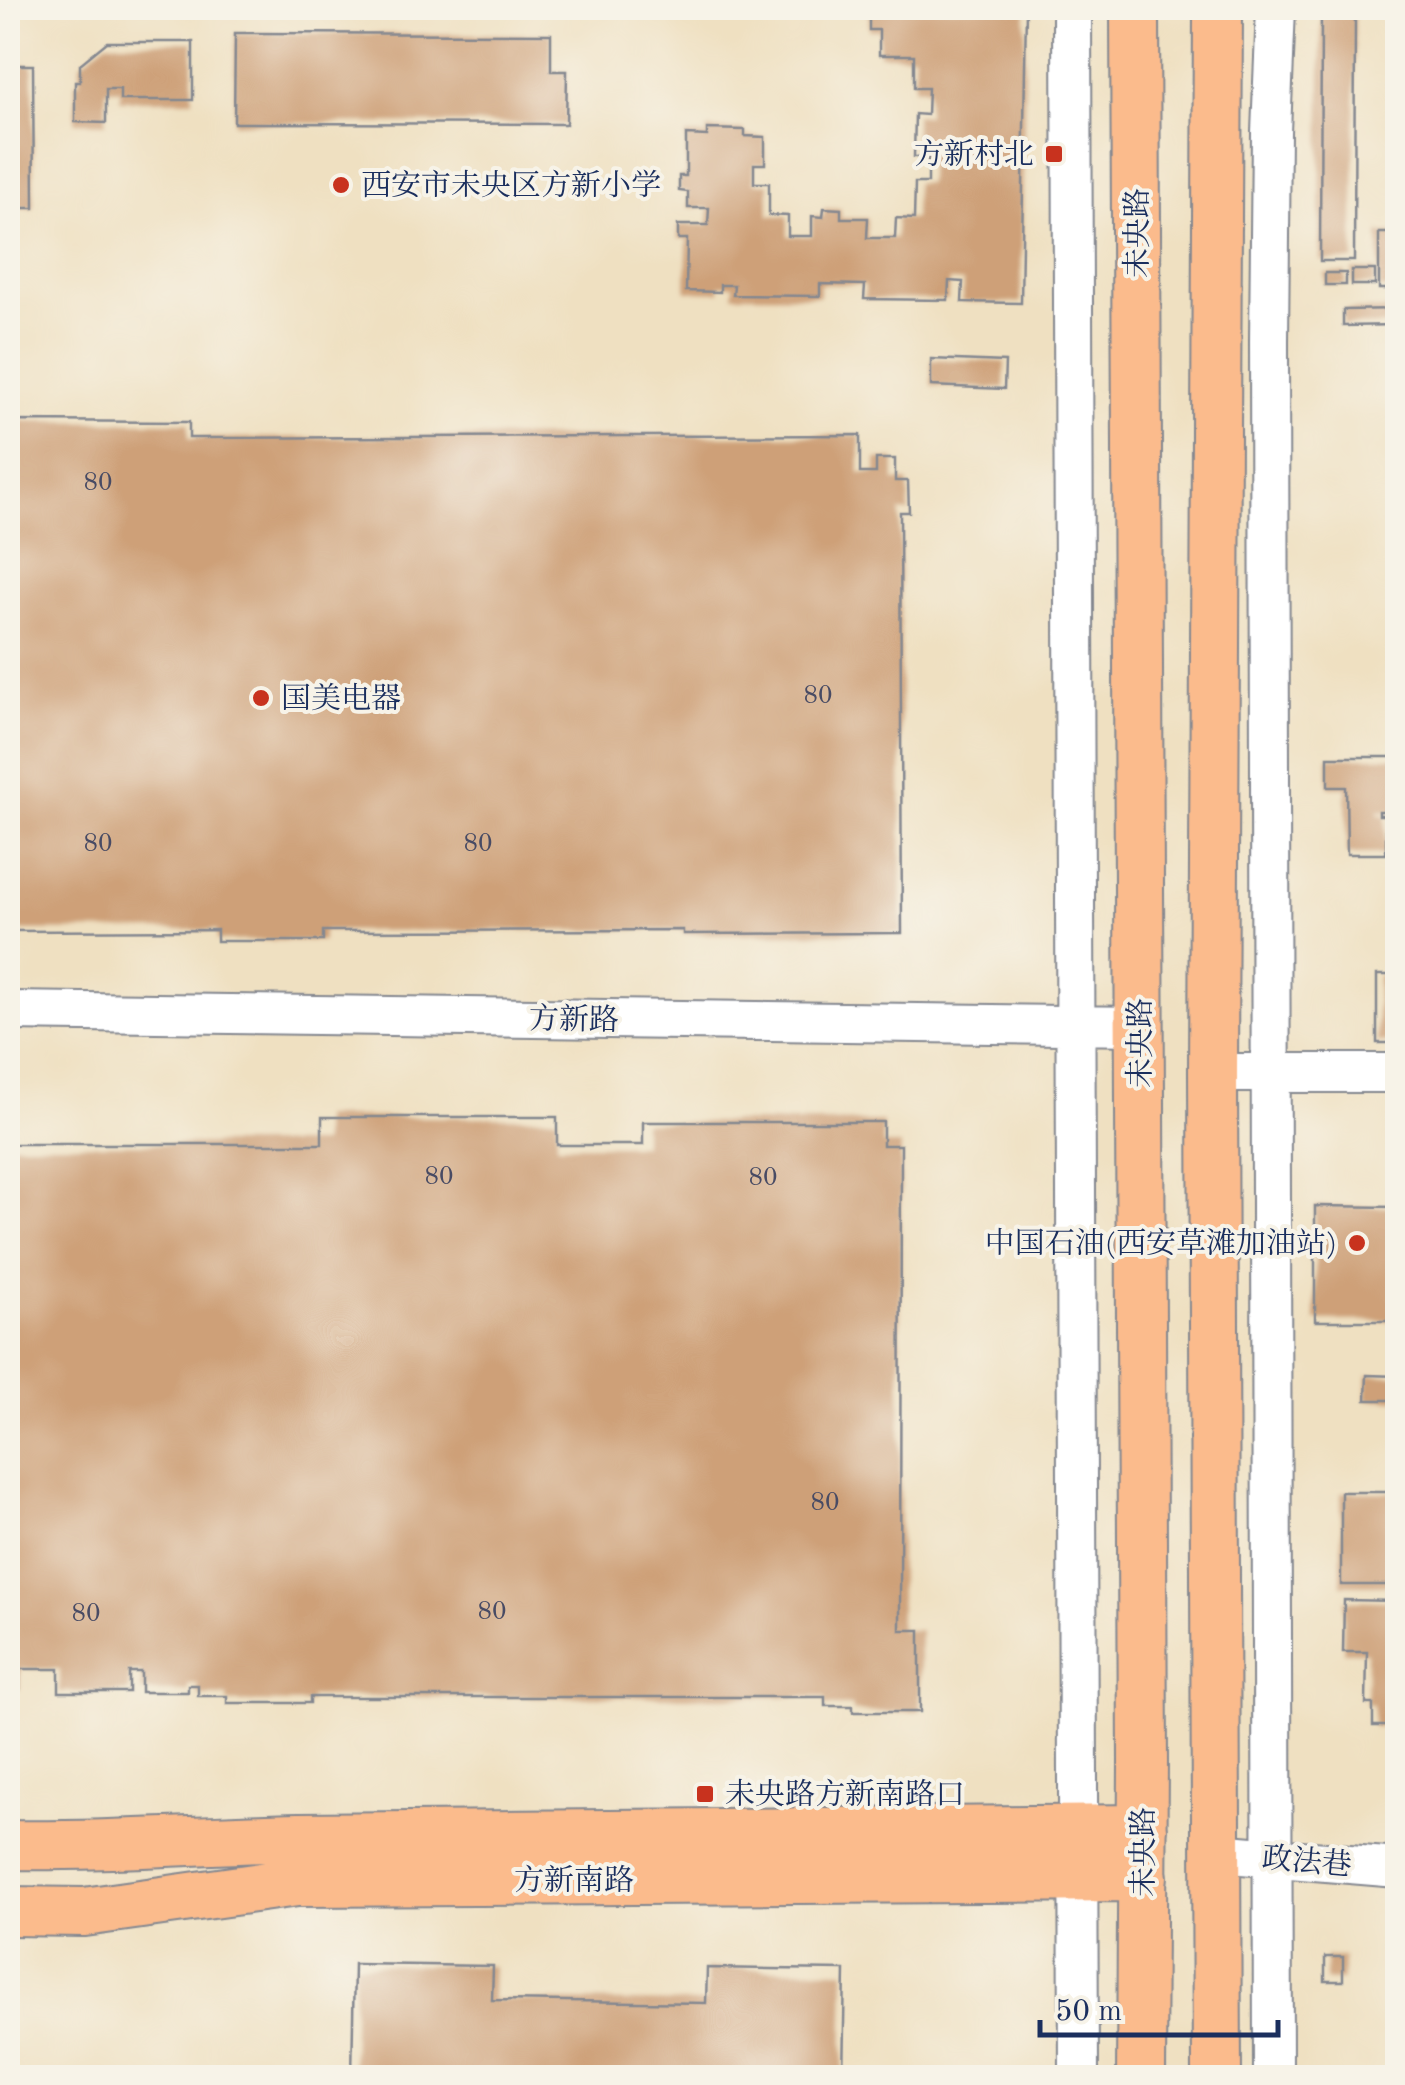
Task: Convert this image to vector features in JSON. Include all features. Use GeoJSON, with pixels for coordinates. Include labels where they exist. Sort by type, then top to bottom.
{"type":"FeatureCollection","features":[{"type":"Feature","properties":{"kind":"main road","name":"未央路"},"geometry":{"type":"LineString","coordinates":[[1136,8],[1141,2078]]}},
{"type":"Feature","properties":{"kind":"main road"},"geometry":{"type":"LineString","coordinates":[[1217,2078],[1213,1073],[1218,8]]}},
{"type":"Feature","properties":{"kind":"main road","name":"方新南路"},"geometry":{"type":"LineString","coordinates":[[8,1845],[89,1846],[281,1837],[1143,1829]]}},
{"type":"Feature","properties":{"kind":"main road","name":"方新南路"},"geometry":{"type":"LineString","coordinates":[[8,1911],[84,1912],[297,1882],[1143,1878]]}},
{"type":"Feature","properties":{"kind":"street"},"geometry":{"type":"LineString","coordinates":[[1072,8],[1080,2078]]}},
{"type":"Feature","properties":{"kind":"street"},"geometry":{"type":"LineString","coordinates":[[1273,2078],[1269,341],[1276,8]]}},
{"type":"Feature","properties":{"kind":"street","name":"方新路"},"geometry":{"type":"LineString","coordinates":[[8,1011],[1141,1026]]}},
{"type":"Feature","properties":{"kind":"street"},"geometry":{"type":"LineString","coordinates":[[1213,1073],[1398,1073]]}},
{"type":"Feature","properties":{"kind":"street","name":"政法巷"},"geometry":{"type":"LineString","coordinates":[[1217,1853],[1398,1868]]}},
{"type":"Feature","properties":{"kind":"building"},"geometry":{"type":"Polygon","coordinates":[[[869,8],[1026,8],[1021,303],[962,302],[963,282],[949,281],[948,300],[864,299],[865,285],[820,284],[820,296],[733,295],[734,285],[720,285],[720,292],[686,291],[687,239],[678,239],[678,225],[708,225],[709,208],[688,208],[688,192],[679,191],[679,176],[686,176],[686,135],[707,136],[707,129],[745,130],[745,136],[765,137],[765,164],[754,164],[754,183],[769,183],[769,215],[788,216],[788,236],[812,236],[812,216],[823,217],[824,208],[841,209],[841,218],[868,218],[867,238],[895,238],[896,218],[914,219],[915,183],[928,183],[928,157],[914,157],[915,114],[927,115],[928,88],[914,88],[914,55],[879,55],[879,30],[869,30],[869,8]]]}},
{"type":"Feature","properties":{"kind":"building"},"geometry":{"type":"Polygon","coordinates":[[[1321,8],[1355,8],[1354,261],[1320,261],[1321,8]]]}},
{"type":"Feature","properties":{"kind":"building"},"geometry":{"type":"Polygon","coordinates":[[[235,33],[551,34],[551,71],[567,71],[566,124],[234,123],[235,33]]]}},
{"type":"Feature","properties":{"kind":"building"},"geometry":{"type":"Polygon","coordinates":[[[107,42],[193,42],[193,100],[120,100],[120,89],[106,89],[106,123],[75,122],[75,82],[80,82],[80,64],[107,42]]]}},
{"type":"Feature","properties":{"kind":"building"},"geometry":{"type":"Polygon","coordinates":[[[8,65],[33,65],[34,208],[8,208],[8,65]]]}},
{"type":"Feature","properties":{"kind":"building"},"geometry":{"type":"Polygon","coordinates":[[[1379,233],[1398,233],[1398,289],[1379,289],[1379,233]]]}},
{"type":"Feature","properties":{"kind":"building"},"geometry":{"type":"Polygon","coordinates":[[[1352,270],[1375,270],[1375,285],[1352,285],[1352,270]]]}},
{"type":"Feature","properties":{"kind":"building"},"geometry":{"type":"Polygon","coordinates":[[[1325,273],[1346,273],[1346,285],[1325,285],[1325,273]]]}},
{"type":"Feature","properties":{"kind":"building"},"geometry":{"type":"Polygon","coordinates":[[[8,289],[12,289],[12,335],[8,335],[8,289]]]}},
{"type":"Feature","properties":{"kind":"building"},"geometry":{"type":"Polygon","coordinates":[[[1398,309],[1398,325],[1343,326],[1343,310],[1398,309]]]}},
{"type":"Feature","properties":{"kind":"building"},"geometry":{"type":"Polygon","coordinates":[[[931,359],[1005,362],[1004,389],[931,386],[931,359]]]}},
{"type":"Feature","properties":{"kind":"building"},"geometry":{"type":"Polygon","coordinates":[[[8,421],[189,422],[189,438],[860,435],[860,473],[876,473],[876,459],[895,459],[895,481],[908,481],[909,512],[900,512],[902,933],[323,931],[323,941],[217,941],[217,930],[8,931],[8,421]]]}},
{"type":"Feature","properties":{"kind":"building"},"geometry":{"type":"Polygon","coordinates":[[[1328,757],[1398,757],[1398,881],[1391,881],[1391,811],[1379,811],[1379,815],[1386,815],[1386,854],[1347,854],[1346,787],[1328,787],[1328,757]]]}},
{"type":"Feature","properties":{"kind":"building"},"geometry":{"type":"Polygon","coordinates":[[[1377,975],[1398,975],[1398,1043],[1377,1043],[1377,975]]]}},
{"type":"Feature","properties":{"kind":"building"},"geometry":{"type":"Polygon","coordinates":[[[322,1117],[557,1117],[557,1145],[643,1145],[643,1122],[883,1122],[883,1145],[901,1145],[900,1630],[920,1630],[920,1712],[853,1712],[853,1706],[825,1706],[825,1697],[310,1697],[310,1703],[227,1703],[227,1696],[198,1696],[198,1685],[188,1685],[188,1692],[141,1692],[141,1672],[129,1672],[129,1692],[59,1692],[59,1669],[20,1669],[20,1689],[8,1689],[8,1144],[322,1144],[322,1117]]]}},
{"type":"Feature","properties":{"kind":"building"},"geometry":{"type":"Polygon","coordinates":[[[1315,1206],[1398,1207],[1398,1321],[1315,1321],[1315,1206]]]}},
{"type":"Feature","properties":{"kind":"building"},"geometry":{"type":"Polygon","coordinates":[[[1367,1375],[1398,1376],[1398,1400],[1366,1400],[1367,1375]]]}},
{"type":"Feature","properties":{"kind":"building"},"geometry":{"type":"Polygon","coordinates":[[[1341,1492],[1398,1492],[1398,1585],[1341,1585],[1341,1492]]]}},
{"type":"Feature","properties":{"kind":"building"},"geometry":{"type":"Polygon","coordinates":[[[1344,1600],[1398,1601],[1398,1726],[1373,1726],[1373,1704],[1366,1704],[1367,1652],[1343,1652],[1344,1600]]]}},
{"type":"Feature","properties":{"kind":"building"},"geometry":{"type":"Polygon","coordinates":[[[1325,1957],[1343,1957],[1343,1981],[1325,1981],[1325,1957]]]}},
{"type":"Feature","properties":{"kind":"building"},"geometry":{"type":"Polygon","coordinates":[[[354,1964],[493,1966],[492,2000],[706,2003],[707,1968],[845,1970],[843,2078],[352,2078],[354,1964]]]}},
{"type":"Feature","properties":{"kind":"building"},"geometry":{"type":"Polygon","coordinates":[[[245,2064],[296,2065],[296,2078],[231,2078],[245,2064]]]}},
{"type":"Feature","properties":{"kind":"place","name":"方新村北"},"geometry":{"type":"Point","coordinates":[1054,154]}},
{"type":"Feature","properties":{"kind":"place","name":"西安市未央区方新小学"},"geometry":{"type":"Point","coordinates":[341,185]}},
{"type":"Feature","properties":{"kind":"place","name":"国美电器"},"geometry":{"type":"Point","coordinates":[261,698]}},
{"type":"Feature","properties":{"kind":"place","name":"中国石油(西安草滩加油站)"},"geometry":{"type":"Point","coordinates":[1357,1243]}},
{"type":"Feature","properties":{"kind":"place","name":"未央路方新南路口"},"geometry":{"type":"Point","coordinates":[705,1794]}}]}
